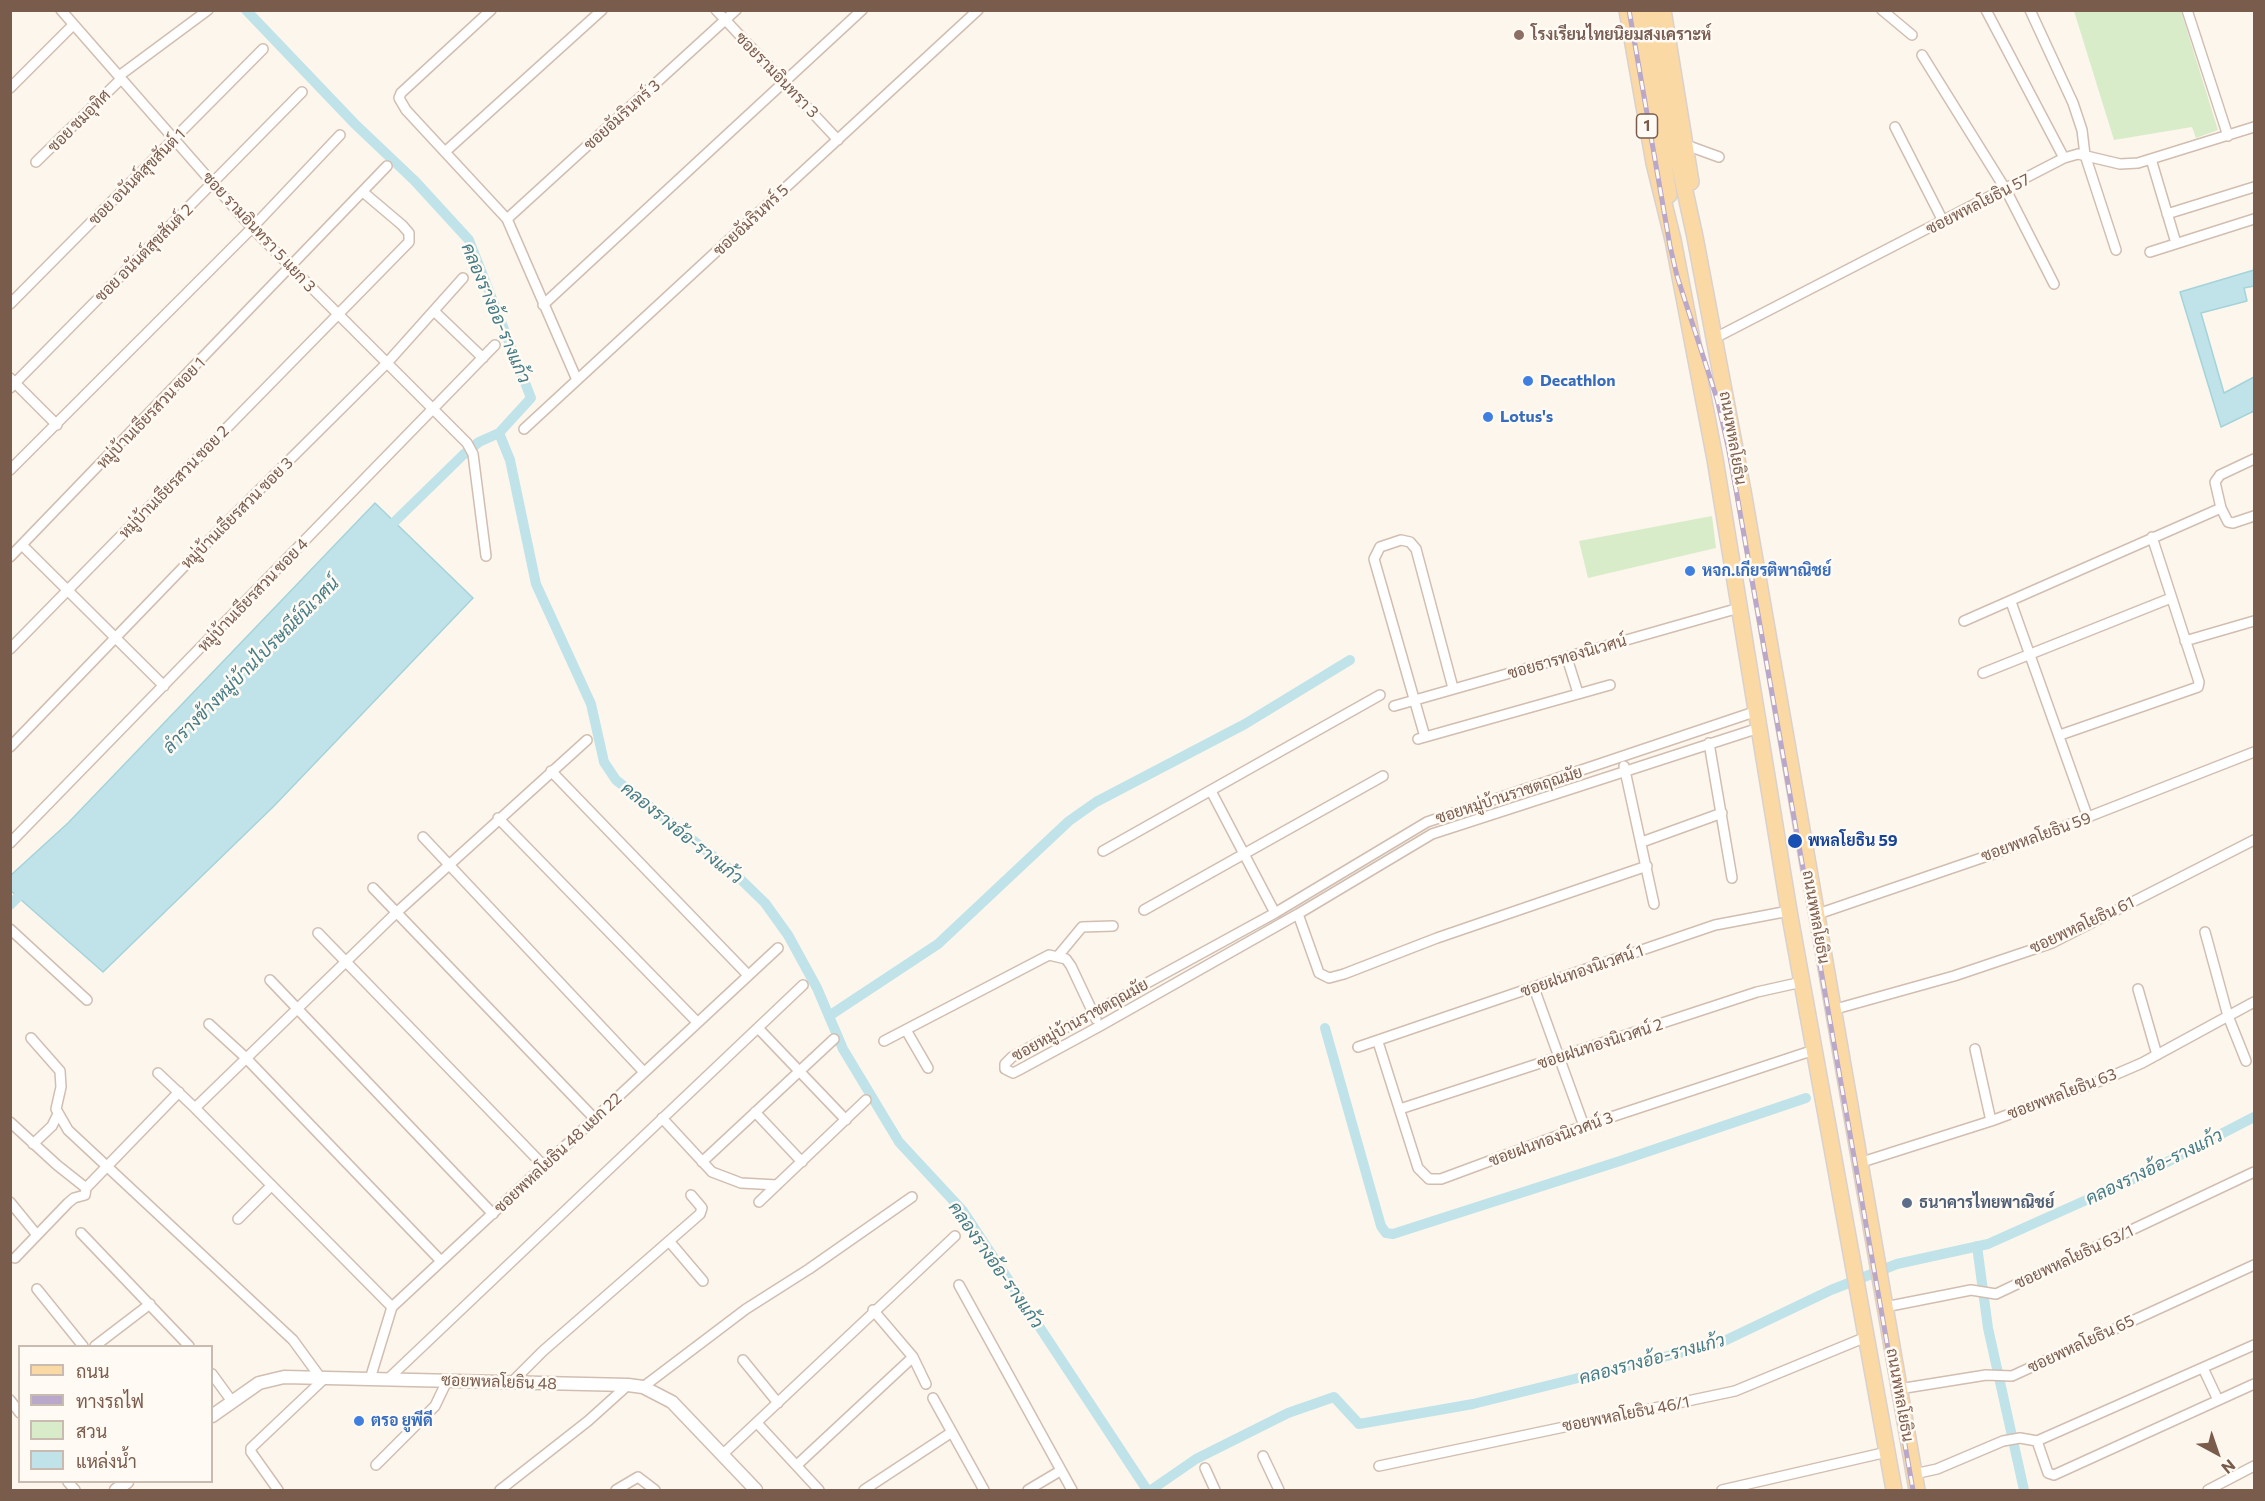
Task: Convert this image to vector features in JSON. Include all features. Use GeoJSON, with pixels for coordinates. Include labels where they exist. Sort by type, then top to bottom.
{"type":"FeatureCollection","features":[{"type":"Feature","properties":{"kind":"main road","name":"ถนนพหลโยธิน"},"geometry":{"type":"LineString","coordinates":[[1627,10],[1657,178],[1673,240],[1715,459],[1789,911],[1894,1491]]}},
{"type":"Feature","properties":{"kind":"main road","name":"ถนนพหลโยธิน"},"geometry":{"type":"LineString","coordinates":[[1638,10],[1665,160],[1673,240]]}},
{"type":"Feature","properties":{"kind":"main road","name":"ถนนพหลโยธิน"},"geometry":{"type":"LineString","coordinates":[[1651,10],[1676,150],[1715,338],[1917,1491]]}},
{"type":"Feature","properties":{"kind":"main road","name":"ถนนพหลโยธิน"},"geometry":{"type":"LineString","coordinates":[[1663,10],[1686,146],[1695,237]]}},
{"type":"Feature","properties":{"kind":"main road"},"geometry":{"type":"LineString","coordinates":[[1823,1097],[1846,1090]]}},
{"type":"Feature","properties":{"kind":"street","name":"ซอย รามอินทรา 5 แยก 3"},"geometry":{"type":"LineString","coordinates":[[61,10],[252,228],[467,443],[472,454],[486,556]]}},
{"type":"Feature","properties":{"kind":"street","name":"ซอย ชมอุทิศ"},"geometry":{"type":"LineString","coordinates":[[36,162],[120,78],[208,10]]}},
{"type":"Feature","properties":{"kind":"street"},"geometry":{"type":"LineString","coordinates":[[491,10],[401,93],[399,98],[406,110],[507,219],[577,380]]}},
{"type":"Feature","properties":{"kind":"street"},"geometry":{"type":"LineString","coordinates":[[446,151],[602,10]]}},
{"type":"Feature","properties":{"kind":"street","name":"ซอยรามอินทรา 3"},"geometry":{"type":"LineString","coordinates":[[716,10],[838,140]]}},
{"type":"Feature","properties":{"kind":"street","name":"ซอยอัมรินทร์ 3"},"geometry":{"type":"LineString","coordinates":[[507,219],[736,10]]}},
{"type":"Feature","properties":{"kind":"street"},"geometry":{"type":"LineString","coordinates":[[543,305],[783,80],[862,10]]}},
{"type":"Feature","properties":{"kind":"street","name":"ซอยอัมรินทร์ 5"},"geometry":{"type":"LineString","coordinates":[[524,429],[978,10]]}},
{"type":"Feature","properties":{"kind":"street"},"geometry":{"type":"LineString","coordinates":[[1882,10],[1912,35]]}},
{"type":"Feature","properties":{"kind":"street"},"geometry":{"type":"LineString","coordinates":[[1986,10],[2064,158]]}},
{"type":"Feature","properties":{"kind":"street"},"geometry":{"type":"LineString","coordinates":[[2031,10],[2073,103],[2082,130],[2085,155],[2116,249]]}},
{"type":"Feature","properties":{"kind":"street"},"geometry":{"type":"LineString","coordinates":[[2187,10],[2228,136]]}},
{"type":"Feature","properties":{"kind":"street"},"geometry":{"type":"LineString","coordinates":[[10,88],[73,25]]}},
{"type":"Feature","properties":{"kind":"street","name":"ซอย อนันต์สุขสันต์ 1"},"geometry":{"type":"LineString","coordinates":[[10,304],[263,49]]}},
{"type":"Feature","properties":{"kind":"street"},"geometry":{"type":"LineString","coordinates":[[1922,55],[2006,190],[2054,284]]}},
{"type":"Feature","properties":{"kind":"street","name":"ซอย อนันต์สุขสันต์ 2"},"geometry":{"type":"LineString","coordinates":[[12,383],[302,92]]}},
{"type":"Feature","properties":{"kind":"street","name":"ซอยพหลโยธิน 57"},"geometry":{"type":"LineString","coordinates":[[1715,338],[2006,190],[2064,158],[2078,154],[2127,164],[2151,159],[2254,127]]}},
{"type":"Feature","properties":{"kind":"street"},"geometry":{"type":"LineString","coordinates":[[1895,128],[1943,221]]}},
{"type":"Feature","properties":{"kind":"street"},"geometry":{"type":"LineString","coordinates":[[10,470],[252,228],[340,135]]}},
{"type":"Feature","properties":{"kind":"street"},"geometry":{"type":"LineString","coordinates":[[1686,146],[1719,156]]}},
{"type":"Feature","properties":{"kind":"street"},"geometry":{"type":"LineString","coordinates":[[2151,159],[2176,243]]}},
{"type":"Feature","properties":{"kind":"street","name":"หมู่บ้านเธียรสวน ซอย 1"},"geometry":{"type":"LineString","coordinates":[[10,557],[387,166]]}},
{"type":"Feature","properties":{"kind":"street"},"geometry":{"type":"LineString","coordinates":[[2167,214],[2254,187]]}},
{"type":"Feature","properties":{"kind":"street","name":"หมู่บ้านเธียรสวน ซอย 2"},"geometry":{"type":"LineString","coordinates":[[10,650],[409,242],[409,233],[402,225],[363,192]]}},
{"type":"Feature","properties":{"kind":"street"},"geometry":{"type":"LineString","coordinates":[[2150,252],[2254,219]]}},
{"type":"Feature","properties":{"kind":"street","name":"หมู่บ้านเธียรสวน ซอย 3"},"geometry":{"type":"LineString","coordinates":[[10,747],[387,363],[463,278]]}},
{"type":"Feature","properties":{"kind":"street"},"geometry":{"type":"LineString","coordinates":[[434,311],[483,358]]}},
{"type":"Feature","properties":{"kind":"street","name":"หมู่บ้านเธียรสวน ซอย 4"},"geometry":{"type":"LineString","coordinates":[[10,843],[435,410],[495,345]]}},
{"type":"Feature","properties":{"kind":"street"},"geometry":{"type":"LineString","coordinates":[[12,383],[57,425]]}},
{"type":"Feature","properties":{"kind":"street"},"geometry":{"type":"LineString","coordinates":[[2254,459],[2217,477],[2215,484],[2220,508],[2230,523],[2254,516]]}},
{"type":"Feature","properties":{"kind":"street"},"geometry":{"type":"LineString","coordinates":[[1965,621],[2220,508]]}},
{"type":"Feature","properties":{"kind":"street"},"geometry":{"type":"LineString","coordinates":[[2060,735],[2194,691],[2199,682],[2152,537]]}},
{"type":"Feature","properties":{"kind":"street"},"geometry":{"type":"LineString","coordinates":[[1453,688],[1416,549],[1410,542],[1401,540],[1380,547],[1374,558],[1415,700],[1421,738],[1610,685]]}},
{"type":"Feature","properties":{"kind":"street"},"geometry":{"type":"LineString","coordinates":[[22,545],[164,686]]}},
{"type":"Feature","properties":{"kind":"street"},"geometry":{"type":"LineString","coordinates":[[1983,673],[2171,598]]}},
{"type":"Feature","properties":{"kind":"street"},"geometry":{"type":"LineString","coordinates":[[2011,602],[2088,818]]}},
{"type":"Feature","properties":{"kind":"street","name":"ซอยธารทองนิเวศน์"},"geometry":{"type":"LineString","coordinates":[[1394,706],[1739,608]]}},
{"type":"Feature","properties":{"kind":"street"},"geometry":{"type":"LineString","coordinates":[[2185,641],[2254,621]]}},
{"type":"Feature","properties":{"kind":"street"},"geometry":{"type":"LineString","coordinates":[[1567,658],[1578,693]]}},
{"type":"Feature","properties":{"kind":"street"},"geometry":{"type":"LineString","coordinates":[[1103,851],[1380,695]]}},
{"type":"Feature","properties":{"kind":"street","name":"ซอยหมู่บ้านราชตฤณมัย"},"geometry":{"type":"LineString","coordinates":[[1757,711],[1622,758],[1439,817],[1418,827],[1275,913],[1012,1057],[1005,1064],[1005,1069],[1013,1073],[1100,1026],[1298,914],[1432,834],[1759,728]]}},
{"type":"Feature","properties":{"kind":"street"},"geometry":{"type":"LineString","coordinates":[[195,1108],[396,913],[498,818],[587,740]]}},
{"type":"Feature","properties":{"kind":"street"},"geometry":{"type":"LineString","coordinates":[[1709,743],[1732,878]]}},
{"type":"Feature","properties":{"kind":"street","name":"ซอยพหลโยธิน 59"},"geometry":{"type":"LineString","coordinates":[[1815,915],[2088,818],[2254,752]]}},
{"type":"Feature","properties":{"kind":"street"},"geometry":{"type":"LineString","coordinates":[[1622,758],[1654,904]]}},
{"type":"Feature","properties":{"kind":"street"},"geometry":{"type":"LineString","coordinates":[[551,771],[748,975]]}},
{"type":"Feature","properties":{"kind":"street"},"geometry":{"type":"LineString","coordinates":[[1144,910],[1383,776]]}},
{"type":"Feature","properties":{"kind":"street"},"geometry":{"type":"LineString","coordinates":[[1211,791],[1275,913]]}},
{"type":"Feature","properties":{"kind":"street"},"geometry":{"type":"LineString","coordinates":[[1642,842],[1722,813]]}},
{"type":"Feature","properties":{"kind":"street"},"geometry":{"type":"LineString","coordinates":[[498,818],[697,1022]]}},
{"type":"Feature","properties":{"kind":"street"},"geometry":{"type":"LineString","coordinates":[[423,837],[563,983],[643,1071]]}},
{"type":"Feature","properties":{"kind":"street","name":"ซอยพหลโยธิน 61"},"geometry":{"type":"LineString","coordinates":[[1832,1010],[1954,976],[2052,943],[2254,840]]}},
{"type":"Feature","properties":{"kind":"street"},"geometry":{"type":"LineString","coordinates":[[1298,914],[1319,973],[1329,978],[1437,938],[1647,866]]}},
{"type":"Feature","properties":{"kind":"street"},"geometry":{"type":"LineString","coordinates":[[1353,868],[1358,879]]}},
{"type":"Feature","properties":{"kind":"street"},"geometry":{"type":"LineString","coordinates":[[373,888],[594,1118]]}},
{"type":"Feature","properties":{"kind":"street","name":"ซอยฝนทองนิเวศน์ 1"},"geometry":{"type":"LineString","coordinates":[[1358,1047],[1715,925],[1789,911]]}},
{"type":"Feature","properties":{"kind":"street"},"geometry":{"type":"LineString","coordinates":[[1058,956],[1082,927],[1113,926]]}},
{"type":"Feature","properties":{"kind":"street"},"geometry":{"type":"LineString","coordinates":[[10,929],[87,1000]]}},
{"type":"Feature","properties":{"kind":"street"},"geometry":{"type":"LineString","coordinates":[[2205,932],[2228,1016],[2246,1061]]}},
{"type":"Feature","properties":{"kind":"street"},"geometry":{"type":"LineString","coordinates":[[318,933],[543,1166]]}},
{"type":"Feature","properties":{"kind":"street","name":"ซอยพหลโยธิน 48 แยก 22"},"geometry":{"type":"LineString","coordinates":[[370,1379],[392,1307],[643,1071],[778,948]]}},
{"type":"Feature","properties":{"kind":"street"},"geometry":{"type":"LineString","coordinates":[[884,1041],[1049,955],[1058,956],[1071,966],[1100,1026]]}},
{"type":"Feature","properties":{"kind":"street"},"geometry":{"type":"LineString","coordinates":[[1181,963],[1187,977]]}},
{"type":"Feature","properties":{"kind":"street"},"geometry":{"type":"LineString","coordinates":[[270,980],[493,1214]]}},
{"type":"Feature","properties":{"kind":"street","name":"ซอยฝนทองนิเวศน์ 2"},"geometry":{"type":"LineString","coordinates":[[1400,1109],[1757,992],[1802,982]]}},
{"type":"Feature","properties":{"kind":"street"},"geometry":{"type":"LineString","coordinates":[[388,1379],[803,985]]}},
{"type":"Feature","properties":{"kind":"street"},"geometry":{"type":"LineString","coordinates":[[1534,988],[1584,1126]]}},
{"type":"Feature","properties":{"kind":"street"},"geometry":{"type":"LineString","coordinates":[[2138,989],[2157,1055]]}},
{"type":"Feature","properties":{"kind":"street","name":"ซอยพหลโยธิน 63"},"geometry":{"type":"LineString","coordinates":[[1859,1163],[1991,1121],[2105,1079],[2157,1055],[2254,1002]]}},
{"type":"Feature","properties":{"kind":"street"},"geometry":{"type":"LineString","coordinates":[[209,1024],[245,1057],[441,1261]]}},
{"type":"Feature","properties":{"kind":"street"},"geometry":{"type":"LineString","coordinates":[[758,1028],[846,1120]]}},
{"type":"Feature","properties":{"kind":"street"},"geometry":{"type":"LineString","coordinates":[[906,1030],[927,1068]]}},
{"type":"Feature","properties":{"kind":"street"},"geometry":{"type":"LineString","coordinates":[[31,1038],[60,1071],[62,1078],[58,1114],[52,1126],[33,1144]]}},
{"type":"Feature","properties":{"kind":"street"},"geometry":{"type":"LineString","coordinates":[[702,1162],[834,1039]]}},
{"type":"Feature","properties":{"kind":"street","name":"ซอยฝนทองนิเวศน์ 3"},"geometry":{"type":"LineString","coordinates":[[1378,1042],[1418,1168],[1429,1179],[1441,1179],[1584,1126],[1814,1050]]}},
{"type":"Feature","properties":{"kind":"street"},"geometry":{"type":"LineString","coordinates":[[1975,1049],[1991,1121]]}},
{"type":"Feature","properties":{"kind":"street"},"geometry":{"type":"LineString","coordinates":[[158,1073],[392,1307]]}},
{"type":"Feature","properties":{"kind":"street"},"geometry":{"type":"LineString","coordinates":[[15,1258],[72,1200],[85,1195],[86,1188],[106,1166],[179,1092]]}},
{"type":"Feature","properties":{"kind":"street"},"geometry":{"type":"LineString","coordinates":[[759,1202],[866,1100]]}},
{"type":"Feature","properties":{"kind":"street"},"geometry":{"type":"LineString","coordinates":[[755,1112],[802,1162]]}},
{"type":"Feature","properties":{"kind":"street"},"geometry":{"type":"LineString","coordinates":[[58,1114],[68,1130],[293,1340],[323,1377],[250,1448],[279,1491]]}},
{"type":"Feature","properties":{"kind":"street"},"geometry":{"type":"LineString","coordinates":[[662,1118],[702,1162],[725,1179],[741,1183],[777,1185]]}},
{"type":"Feature","properties":{"kind":"street"},"geometry":{"type":"LineString","coordinates":[[10,1122],[86,1188]]}},
{"type":"Feature","properties":{"kind":"street","name":"ซอยพหลโยธิน 63/1"},"geometry":{"type":"LineString","coordinates":[[1885,1307],[1971,1290],[1996,1294],[2254,1172]]}},
{"type":"Feature","properties":{"kind":"street"},"geometry":{"type":"LineString","coordinates":[[238,1219],[271,1186]]}},
{"type":"Feature","properties":{"kind":"street"},"geometry":{"type":"LineString","coordinates":[[511,1383],[543,1351],[702,1211],[691,1195]]}},
{"type":"Feature","properties":{"kind":"street"},"geometry":{"type":"LineString","coordinates":[[643,1387],[746,1309],[809,1269],[912,1197]]}},
{"type":"Feature","properties":{"kind":"street"},"geometry":{"type":"LineString","coordinates":[[10,1202],[37,1235]]}},
{"type":"Feature","properties":{"kind":"street"},"geometry":{"type":"LineString","coordinates":[[81,1233],[187,1345]]}},
{"type":"Feature","properties":{"kind":"street"},"geometry":{"type":"LineString","coordinates":[[723,1454],[873,1310],[955,1236]]}},
{"type":"Feature","properties":{"kind":"street"},"geometry":{"type":"LineString","coordinates":[[669,1241],[703,1281]]}},
{"type":"Feature","properties":{"kind":"street","name":"ซอยพหลโยธิน 65"},"geometry":{"type":"LineString","coordinates":[[1899,1389],[1986,1375],[2012,1376],[2254,1265]]}},
{"type":"Feature","properties":{"kind":"street"},"geometry":{"type":"LineString","coordinates":[[959,1285],[1072,1491]]}},
{"type":"Feature","properties":{"kind":"street"},"geometry":{"type":"LineString","coordinates":[[37,1289],[81,1345]]}},
{"type":"Feature","properties":{"kind":"street"},"geometry":{"type":"LineString","coordinates":[[98,1345],[150,1304]]}},
{"type":"Feature","properties":{"kind":"street"},"geometry":{"type":"LineString","coordinates":[[873,1310],[913,1357],[926,1384]]}},
{"type":"Feature","properties":{"kind":"street","name":"ซอยพหลโยธิน 46/1"},"geometry":{"type":"LineString","coordinates":[[1378,1466],[1735,1391],[1866,1337]]}},
{"type":"Feature","properties":{"kind":"street"},"geometry":{"type":"LineString","coordinates":[[1914,1474],[1937,1469],[2003,1441],[2020,1438],[2037,1441],[2254,1345]]}},
{"type":"Feature","properties":{"kind":"street"},"geometry":{"type":"LineString","coordinates":[[797,1466],[913,1357]]}},
{"type":"Feature","properties":{"kind":"street"},"geometry":{"type":"LineString","coordinates":[[743,1360],[778,1403]]}},
{"type":"Feature","properties":{"kind":"street"},"geometry":{"type":"LineString","coordinates":[[2203,1368],[2218,1400]]}},
{"type":"Feature","properties":{"kind":"street"},"geometry":{"type":"LineString","coordinates":[[213,1375],[231,1400]]}},
{"type":"Feature","properties":{"kind":"street","name":"ซอยพหลโยธิน 48"},"geometry":{"type":"LineString","coordinates":[[213,1415],[231,1400],[266,1380],[284,1377],[643,1387],[672,1402],[756,1491]]}},
{"type":"Feature","properties":{"kind":"street"},"geometry":{"type":"LineString","coordinates":[[376,1464],[435,1406],[447,1381]]}},
{"type":"Feature","properties":{"kind":"street"},"geometry":{"type":"LineString","coordinates":[[2037,1441],[2048,1473],[2054,1475],[2254,1384]]}},
{"type":"Feature","properties":{"kind":"street"},"geometry":{"type":"LineString","coordinates":[[500,1491],[588,1421],[628,1385]]}},
{"type":"Feature","properties":{"kind":"street"},"geometry":{"type":"LineString","coordinates":[[933,1398],[984,1491]]}},
{"type":"Feature","properties":{"kind":"street"},"geometry":{"type":"LineString","coordinates":[[757,1423],[819,1491]]}},
{"type":"Feature","properties":{"kind":"street"},"geometry":{"type":"LineString","coordinates":[[864,1491],[952,1432]]}},
{"type":"Feature","properties":{"kind":"street"},"geometry":{"type":"LineString","coordinates":[[1722,1491],[1887,1452]]}},
{"type":"Feature","properties":{"kind":"street"},"geometry":{"type":"LineString","coordinates":[[1263,1456],[1279,1491]]}},
{"type":"Feature","properties":{"kind":"street"},"geometry":{"type":"LineString","coordinates":[[2211,1490],[2254,1466]]}},
{"type":"Feature","properties":{"kind":"street"},"geometry":{"type":"LineString","coordinates":[[1205,1468],[1215,1491]]}},
{"type":"Feature","properties":{"kind":"street"},"geometry":{"type":"LineString","coordinates":[[1028,1491],[1060,1471]]}},
{"type":"Feature","properties":{"kind":"street"},"geometry":{"type":"LineString","coordinates":[[616,1491],[639,1477],[655,1491]]}},
{"type":"Feature","properties":{"kind":"green space"},"geometry":{"type":"Polygon","coordinates":[[[2074,11],[2181,11],[2218,130],[2196,138],[2192,127],[2114,140],[2074,11]]]}},
{"type":"Feature","properties":{"kind":"green space"},"geometry":{"type":"Polygon","coordinates":[[[1712,516],[1716,548],[1588,578],[1579,541],[1712,516]]]}},
{"type":"Feature","properties":{"kind":"water"},"geometry":{"type":"Polygon","coordinates":[[[2254,270],[2254,286],[2244,288],[2247,301],[2201,313],[2224,393],[2254,377],[2254,411],[2221,427],[2180,292],[2254,270]]]}},
{"type":"Feature","properties":{"kind":"water"},"geometry":{"type":"Polygon","coordinates":[[[375,503],[473,598],[274,806],[103,972],[11,891],[11,875],[68,823],[375,503]]]}},
{"type":"Feature","properties":{"kind":"waterway","name":"คลองรางอ้อ-รางแก้ว"},"geometry":{"type":"LineString","coordinates":[[246,10],[354,123],[414,180],[469,240],[531,398],[499,433],[510,460],[536,584],[591,704],[604,762],[616,780],[732,871],[765,903],[788,935],[817,988],[843,1049],[899,1142],[963,1211],[1147,1490]]}},
{"type":"Feature","properties":{"kind":"waterway","name":"ลำรางข้างหมู่บ้านไปรษณีย์นิเวศน์"},"geometry":{"type":"LineString","coordinates":[[384,532],[463,455],[479,442],[499,433]]}},
{"type":"Feature","properties":{"kind":"waterway"},"geometry":{"type":"LineString","coordinates":[[829,1016],[938,944],[1069,821],[1096,802],[1245,724],[1350,660]]}},
{"type":"Feature","properties":{"kind":"waterway","name":"ลำรางข้างหมู่บ้านไปรษณีย์นิเวศน์"},"geometry":{"type":"LineString","coordinates":[[10,905],[27,888]]}},
{"type":"Feature","properties":{"kind":"waterway"},"geometry":{"type":"LineString","coordinates":[[1325,1028],[1381,1226],[1386,1233],[1393,1234],[1806,1098]]}},
{"type":"Feature","properties":{"kind":"waterway","name":"คลองรางอ้อ-รางแก้ว"},"geometry":{"type":"LineString","coordinates":[[1151,1490],[1196,1459],[1288,1413],[1334,1397],[1359,1424],[1473,1404],[1720,1343],[1831,1290],[1897,1264],[1988,1244],[2140,1176],[2254,1117]]}},
{"type":"Feature","properties":{"kind":"waterway"},"geometry":{"type":"LineString","coordinates":[[1977,1246],[1988,1328],[2024,1490]]}},
{"type":"Feature","properties":{"kind":"railway"},"geometry":{"type":"LineString","coordinates":[[1629,10],[1670,246],[1677,276],[1717,399],[1729,450],[1913,1490]]}},
{"type":"Feature","properties":{"kind":"place","name":"โรงเรียนไทยนิยมสงเคราะห์"},"geometry":{"type":"Point","coordinates":[1519,35]}},
{"type":"Feature","properties":{"kind":"place","name":"Decathlon"},"geometry":{"type":"Point","coordinates":[1528,381]}},
{"type":"Feature","properties":{"kind":"place","name":"Lotus's"},"geometry":{"type":"Point","coordinates":[1488,417]}},
{"type":"Feature","properties":{"kind":"place","name":"หจก.เกียรติพาณิชย์"},"geometry":{"type":"Point","coordinates":[1690,571]}},
{"type":"Feature","properties":{"kind":"place","name":"พหลโยธิน 59"},"geometry":{"type":"Point","coordinates":[1795,841]}},
{"type":"Feature","properties":{"kind":"place","name":"ธนาคารไทยพาณิชย์"},"geometry":{"type":"Point","coordinates":[1907,1203]}},
{"type":"Feature","properties":{"kind":"place","name":"ตรอ ยูพีดี"},"geometry":{"type":"Point","coordinates":[359,1421]}}]}
